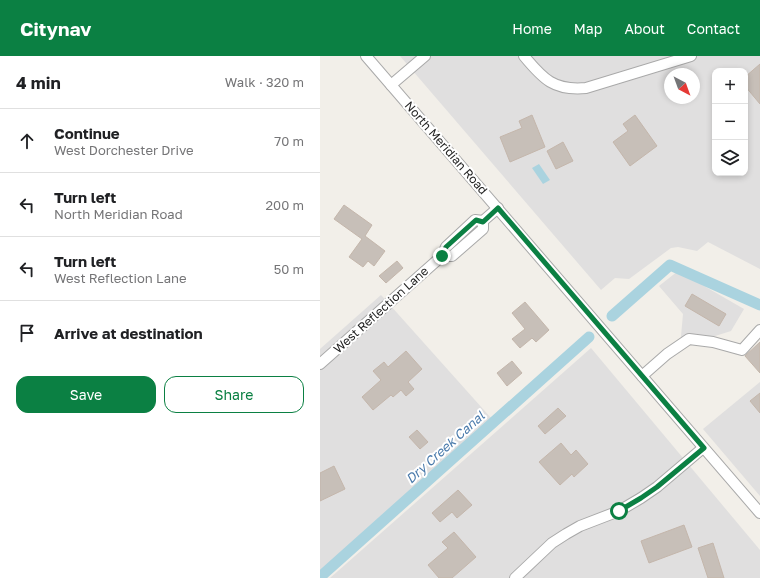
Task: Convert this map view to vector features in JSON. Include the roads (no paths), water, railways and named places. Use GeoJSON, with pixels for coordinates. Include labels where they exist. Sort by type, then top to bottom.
{"type":"FeatureCollection","features":[{"type":"Feature","properties":{"kind":"street","name":"North Meridian Road"},"geometry":{"type":"LineString","coordinates":[[366,56],[760,513]]}},
{"type":"Feature","properties":{"kind":"street"},"geometry":{"type":"LineString","coordinates":[[391,85],[425,56]]}},
{"type":"Feature","properties":{"kind":"street"},"geometry":{"type":"LineString","coordinates":[[524,56],[540,74],[551,83],[572,89],[586,88],[691,56]]}},
{"type":"Feature","properties":{"kind":"street","name":"West Reflection Lane"},"geometry":{"type":"LineString","coordinates":[[320,364],[442,256],[452,256],[483,229],[483,222],[498,208]]}},
{"type":"Feature","properties":{"kind":"street"},"geometry":{"type":"LineString","coordinates":[[642,376],[667,354],[689,339],[713,342],[742,350],[760,330]]}},
{"type":"Feature","properties":{"kind":"street"},"geometry":{"type":"LineString","coordinates":[[515,578],[552,543],[580,526],[619,511],[641,498],[657,487],[704,448]]}},
{"type":"Feature","properties":{"kind":"water"},"geometry":{"type":"Polygon","coordinates":[[[539,164],[550,180],[543,184],[532,168],[539,164]]]}},
{"type":"Feature","properties":{"kind":"waterway","name":"Dry Creek Canal"},"geometry":{"type":"LineString","coordinates":[[612,316],[670,265],[760,305]]}},
{"type":"Feature","properties":{"kind":"waterway","name":"Dry Creek Canal"},"geometry":{"type":"LineString","coordinates":[[320,577],[589,337]]}}]}
